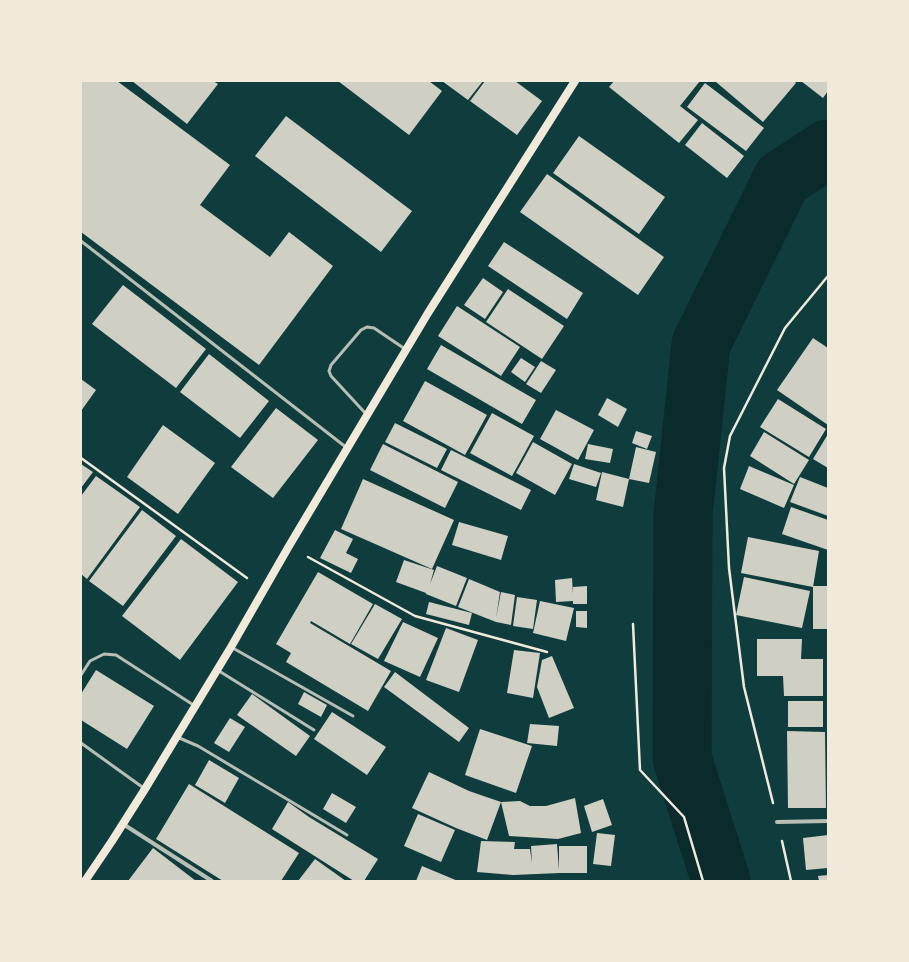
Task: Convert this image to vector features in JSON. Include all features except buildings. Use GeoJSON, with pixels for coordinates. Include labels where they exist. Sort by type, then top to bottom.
{"type":"FeatureCollection","features":[{"type":"Feature","properties":{"kind":"main road"},"geometry":{"type":"LineString","coordinates":[[85,881],[145,789],[231,647],[289,546],[428,313],[575,81]]}},
{"type":"Feature","properties":{"kind":"street"},"geometry":{"type":"LineString","coordinates":[[777,822],[828,821]]}},
{"type":"Feature","properties":{"kind":"street"},"geometry":{"type":"LineString","coordinates":[[123,824],[212,881]]}},
{"type":"Feature","properties":{"kind":"lane"},"geometry":{"type":"LineString","coordinates":[[81,241],[347,448]]}},
{"type":"Feature","properties":{"kind":"lane"},"geometry":{"type":"LineString","coordinates":[[367,415],[331,376],[329,371],[331,365],[361,330],[367,327],[374,328],[407,350]]}},
{"type":"Feature","properties":{"kind":"lane"},"geometry":{"type":"LineString","coordinates":[[231,647],[353,716]]}},
{"type":"Feature","properties":{"kind":"lane"},"geometry":{"type":"LineString","coordinates":[[81,675],[90,661],[104,654],[116,655],[195,706]]}},
{"type":"Feature","properties":{"kind":"lane"},"geometry":{"type":"LineString","coordinates":[[216,670],[314,730]]}},
{"type":"Feature","properties":{"kind":"lane"},"geometry":{"type":"LineString","coordinates":[[176,737],[198,746],[346,835]]}},
{"type":"Feature","properties":{"kind":"lane"},"geometry":{"type":"LineString","coordinates":[[81,743],[145,789]]}},
{"type":"Feature","properties":{"kind":"path"},"geometry":{"type":"LineString","coordinates":[[792,881],[744,687],[728,568],[724,468],[730,436],[785,328],[828,276]]}},
{"type":"Feature","properties":{"kind":"path"},"geometry":{"type":"LineString","coordinates":[[81,458],[234,569]]}},
{"type":"Feature","properties":{"kind":"path"},"geometry":{"type":"LineString","coordinates":[[289,546],[415,616],[547,652]]}},
{"type":"Feature","properties":{"kind":"path"},"geometry":{"type":"LineString","coordinates":[[633,624],[640,770],[684,817],[704,881]]}},
{"type":"Feature","properties":{"kind":"waterway"},"geometry":{"type":"LineString","coordinates":[[721,881],[682,758],[683,515],[701,344],[782,179],[828,149]]}}]}
